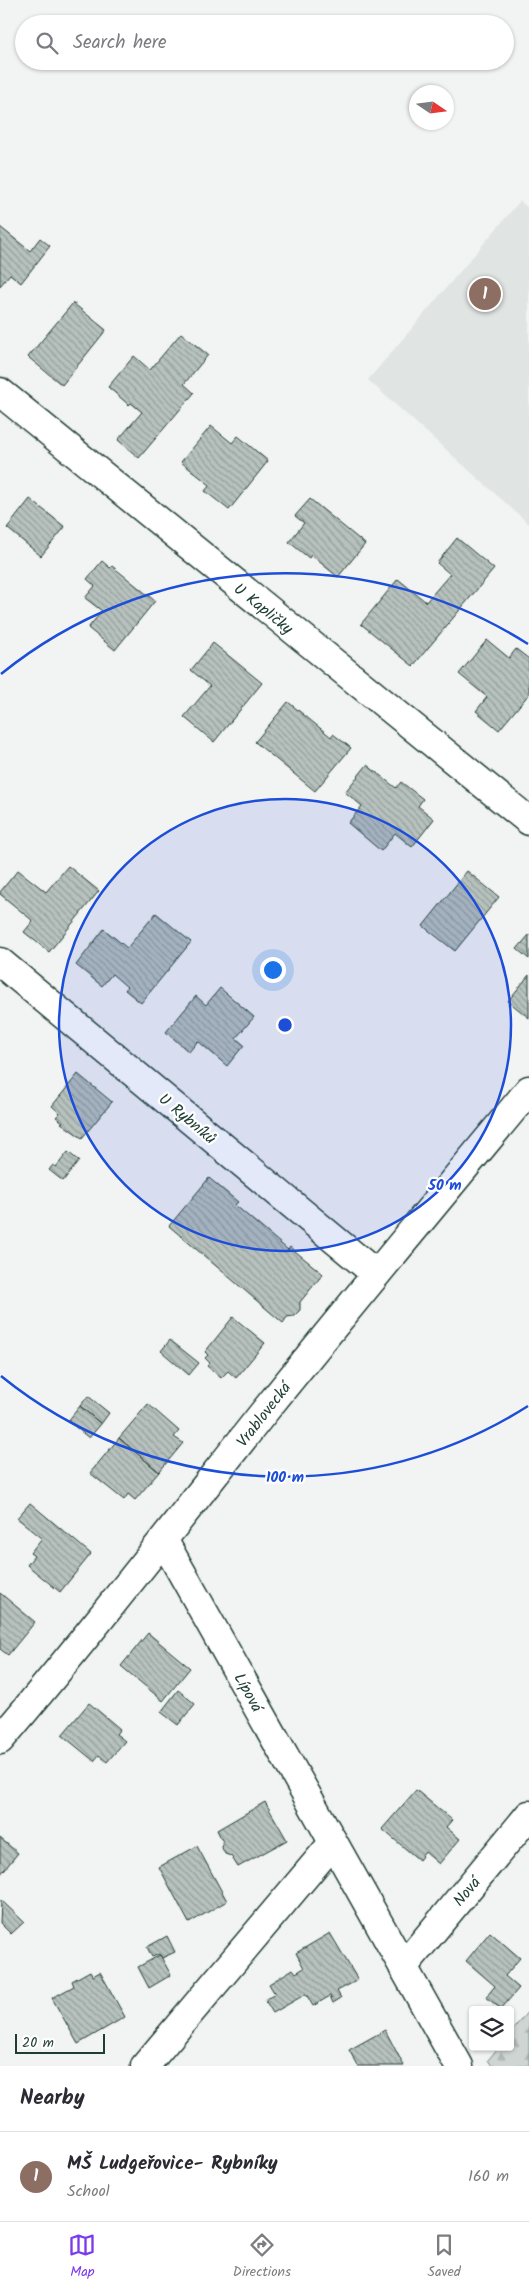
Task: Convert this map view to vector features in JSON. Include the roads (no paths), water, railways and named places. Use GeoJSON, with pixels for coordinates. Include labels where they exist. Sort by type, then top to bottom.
{"type":"FeatureCollection","features":[{"type":"Feature","properties":{"kind":"street","name":"U Kapličky"},"geometry":{"type":"LineString","coordinates":[[0,392],[222,575],[529,822]]}},
{"type":"Feature","properties":{"kind":"street","name":"U Rybníků"},"geometry":{"type":"LineString","coordinates":[[0,962],[376,1274]]}},
{"type":"Feature","properties":{"kind":"street","name":"Vrablovecká"},"geometry":{"type":"LineString","coordinates":[[4,1726],[164,1541],[376,1274],[529,1090]]}},
{"type":"Feature","properties":{"kind":"street","name":"Lípová"},"geometry":{"type":"LineString","coordinates":[[164,1541],[459,2066]]}},
{"type":"Feature","properties":{"kind":"street","name":"Nová"},"geometry":{"type":"LineString","coordinates":[[403,1967],[529,1815]]}},
{"type":"Feature","properties":{"kind":"street"},"geometry":{"type":"LineString","coordinates":[[145,2066],[333,1843]]}},
{"type":"Feature","properties":{"kind":"place","name":"MŠ Ludgeřovice- Rybníky"},"geometry":{"type":"Point","coordinates":[485,294]}}]}
